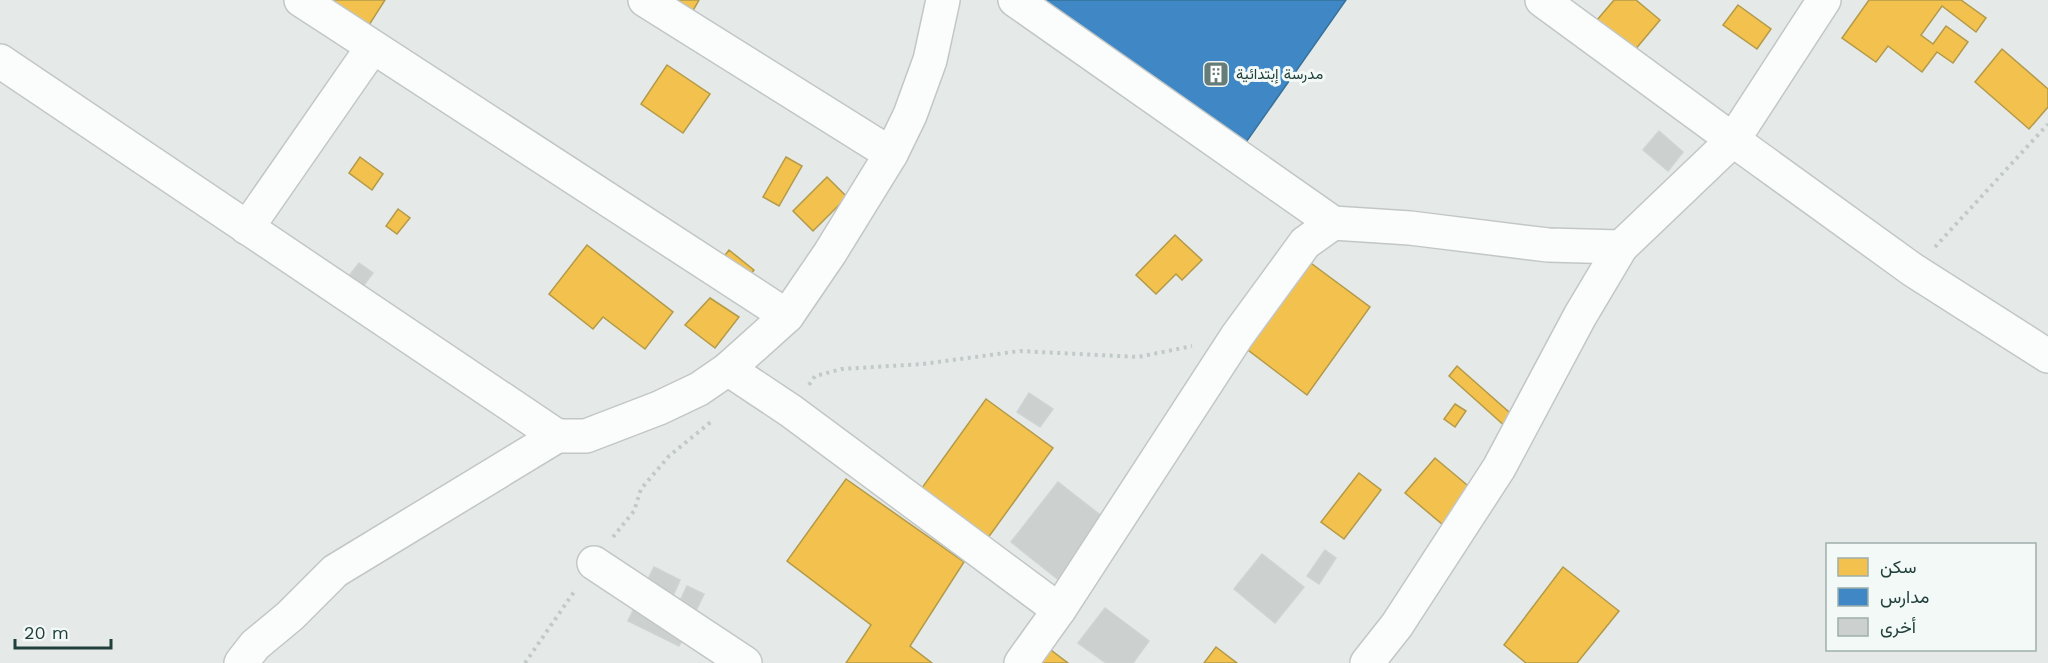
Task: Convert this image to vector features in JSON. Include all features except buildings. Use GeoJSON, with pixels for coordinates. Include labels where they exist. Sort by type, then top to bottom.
{"type":"FeatureCollection","features":[{"type":"Feature","properties":{"kind":"street"},"geometry":{"type":"LineString","coordinates":[[301,0],[787,316]]}},
{"type":"Feature","properties":{"kind":"street"},"geometry":{"type":"LineString","coordinates":[[645,0],[891,154]]}},
{"type":"Feature","properties":{"kind":"street"},"geometry":{"type":"LineString","coordinates":[[241,663],[255,645],[290,616],[335,571],[557,436],[586,436],[659,408],[699,389],[740,377],[787,316],[830,254],[891,154],[910,115],[930,60],[943,0]]}},
{"type":"Feature","properties":{"kind":"street"},"geometry":{"type":"LineString","coordinates":[[1015,0],[1333,223],[1410,228],[1548,245],[1621,247]]}},
{"type":"Feature","properties":{"kind":"street"},"geometry":{"type":"LineString","coordinates":[[1542,0],[1913,270],[2048,356]]}},
{"type":"Feature","properties":{"kind":"street"},"geometry":{"type":"LineString","coordinates":[[1366,663],[1397,625],[1499,468],[1580,316],[1621,247],[1733,140],[1824,0]]}},
{"type":"Feature","properties":{"kind":"street"},"geometry":{"type":"LineString","coordinates":[[247,228],[372,48]]}},
{"type":"Feature","properties":{"kind":"street"},"geometry":{"type":"LineString","coordinates":[[0,61],[557,436]]}},
{"type":"Feature","properties":{"kind":"street"},"geometry":{"type":"LineString","coordinates":[[1021,663],[1059,610],[1237,336],[1305,243],[1333,223]]}},
{"type":"Feature","properties":{"kind":"street"},"geometry":{"type":"LineString","coordinates":[[740,377],[791,411],[1059,610]]}},
{"type":"Feature","properties":{"kind":"street"},"geometry":{"type":"LineString","coordinates":[[594,563],[746,663]]}},
{"type":"Feature","properties":{"kind":"path"},"geometry":{"type":"LineString","coordinates":[[1913,270],[2048,124]]}},
{"type":"Feature","properties":{"kind":"path"},"geometry":{"type":"LineString","coordinates":[[791,411],[815,376],[842,369],[923,364],[1020,351],[1138,357],[1237,336]]}},
{"type":"Feature","properties":{"kind":"path"},"geometry":{"type":"LineString","coordinates":[[525,663],[594,563],[634,511],[641,489],[740,377]]}},
{"type":"Feature","properties":{"kind":"place","name":"مدرسة إبتدائية"},"geometry":{"type":"Point","coordinates":[1216,74]}}]}
